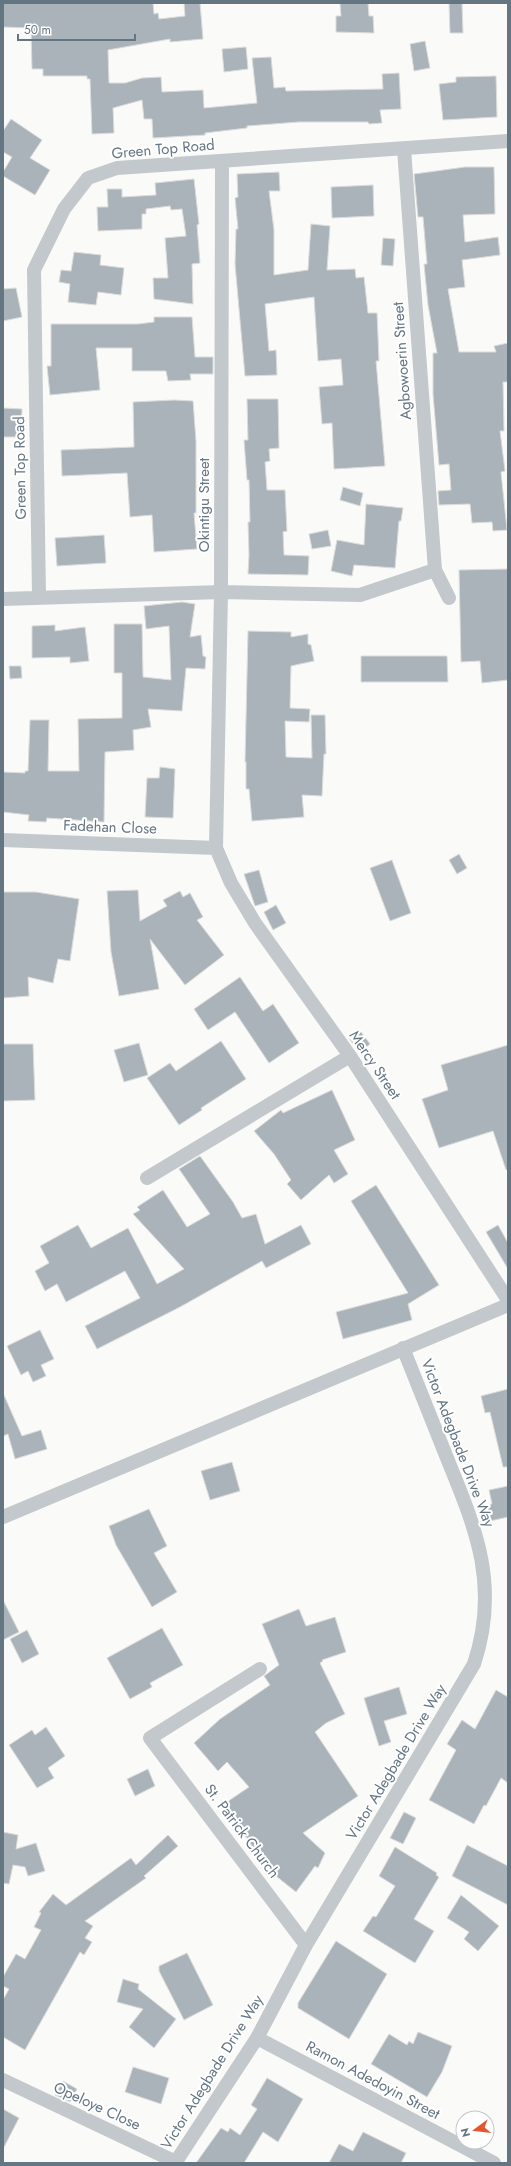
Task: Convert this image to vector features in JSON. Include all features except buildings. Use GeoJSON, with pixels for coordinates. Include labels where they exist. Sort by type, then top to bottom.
{"type":"FeatureCollection","features":[{"type":"Feature","properties":{"kind":"street","name":"Green Top Road"},"geometry":{"type":"LineString","coordinates":[[39,596],[34,270],[64,209],[88,178],[117,168],[222,162],[508,141]]}},
{"type":"Feature","properties":{"kind":"street","name":"Agbowoerin Street"},"geometry":{"type":"LineString","coordinates":[[404,149],[435,570]]}},
{"type":"Feature","properties":{"kind":"street","name":"Okintigu Street"},"geometry":{"type":"LineString","coordinates":[[216,848],[221,592],[222,162]]}},
{"type":"Feature","properties":{"kind":"street"},"geometry":{"type":"LineString","coordinates":[[3,599],[39,596],[221,592],[360,595],[435,570],[449,598]]}},
{"type":"Feature","properties":{"kind":"street","name":"Fadehan Close"},"geometry":{"type":"LineString","coordinates":[[3,840],[216,848]]}},
{"type":"Feature","properties":{"kind":"street","name":"Mercy Street"},"geometry":{"type":"LineString","coordinates":[[216,848],[231,883],[255,923],[350,1056],[508,1300]]}},
{"type":"Feature","properties":{"kind":"street"},"geometry":{"type":"LineString","coordinates":[[147,1178],[350,1056]]}},
{"type":"Feature","properties":{"kind":"street"},"geometry":{"type":"LineString","coordinates":[[3,1517],[192,1439],[403,1348],[508,1305]]}},
{"type":"Feature","properties":{"kind":"street","name":"Victor Adegbade Drive Way"},"geometry":{"type":"LineString","coordinates":[[175,2163],[257,2038],[306,1946],[474,1664],[481,1644],[485,1618],[485,1593],[482,1557],[474,1524],[403,1348]]}},
{"type":"Feature","properties":{"kind":"street","name":"St. Patrick Church"},"geometry":{"type":"LineString","coordinates":[[260,1669],[150,1738],[306,1946]]}},
{"type":"Feature","properties":{"kind":"street","name":"Ramon Adedoyin Street"},"geometry":{"type":"LineString","coordinates":[[257,2038],[494,2163]]}},
{"type":"Feature","properties":{"kind":"street","name":"Opeloye Close"},"geometry":{"type":"LineString","coordinates":[[3,2080],[175,2163]]}}]}
